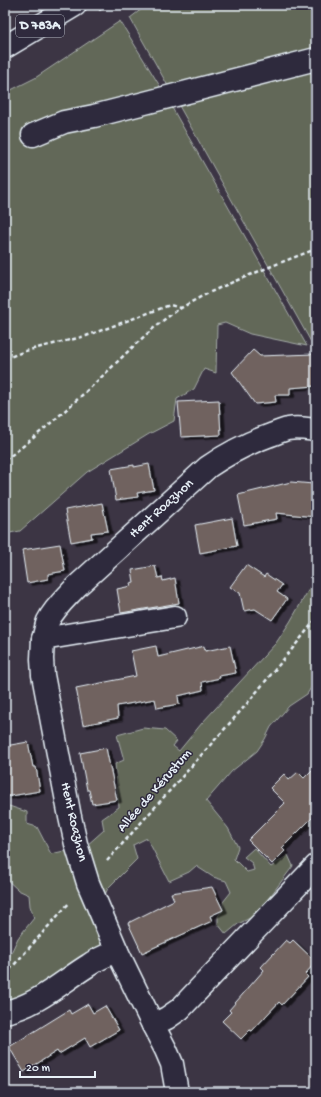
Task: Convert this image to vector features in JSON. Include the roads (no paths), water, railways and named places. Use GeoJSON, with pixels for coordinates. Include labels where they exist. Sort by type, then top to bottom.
{"type":"FeatureCollection","features":[{"type":"Feature","properties":{"kind":"street","name":"D 783A"},"geometry":{"type":"LineString","coordinates":[[5,46],[75,5]]}},
{"type":"Feature","properties":{"kind":"street"},"geometry":{"type":"LineString","coordinates":[[33,135],[64,122],[94,116],[316,59]]}},
{"type":"Feature","properties":{"kind":"street","name":"Hent Roazhon"},"geometry":{"type":"LineString","coordinates":[[177,1092],[172,1064],[117,951],[88,882],[76,844],[43,675],[43,639],[48,622],[63,600],[208,468],[224,456],[241,447],[288,429],[301,428],[316,430]]}},
{"type":"Feature","properties":{"kind":"street"},"geometry":{"type":"LineString","coordinates":[[43,639],[175,617]]}},
{"type":"Feature","properties":{"kind":"street"},"geometry":{"type":"LineString","coordinates":[[152,1025],[167,1018],[180,1009],[316,866]]}},
{"type":"Feature","properties":{"kind":"street"},"geometry":{"type":"LineString","coordinates":[[5,1012],[39,998],[88,965],[117,951]]}}]}
